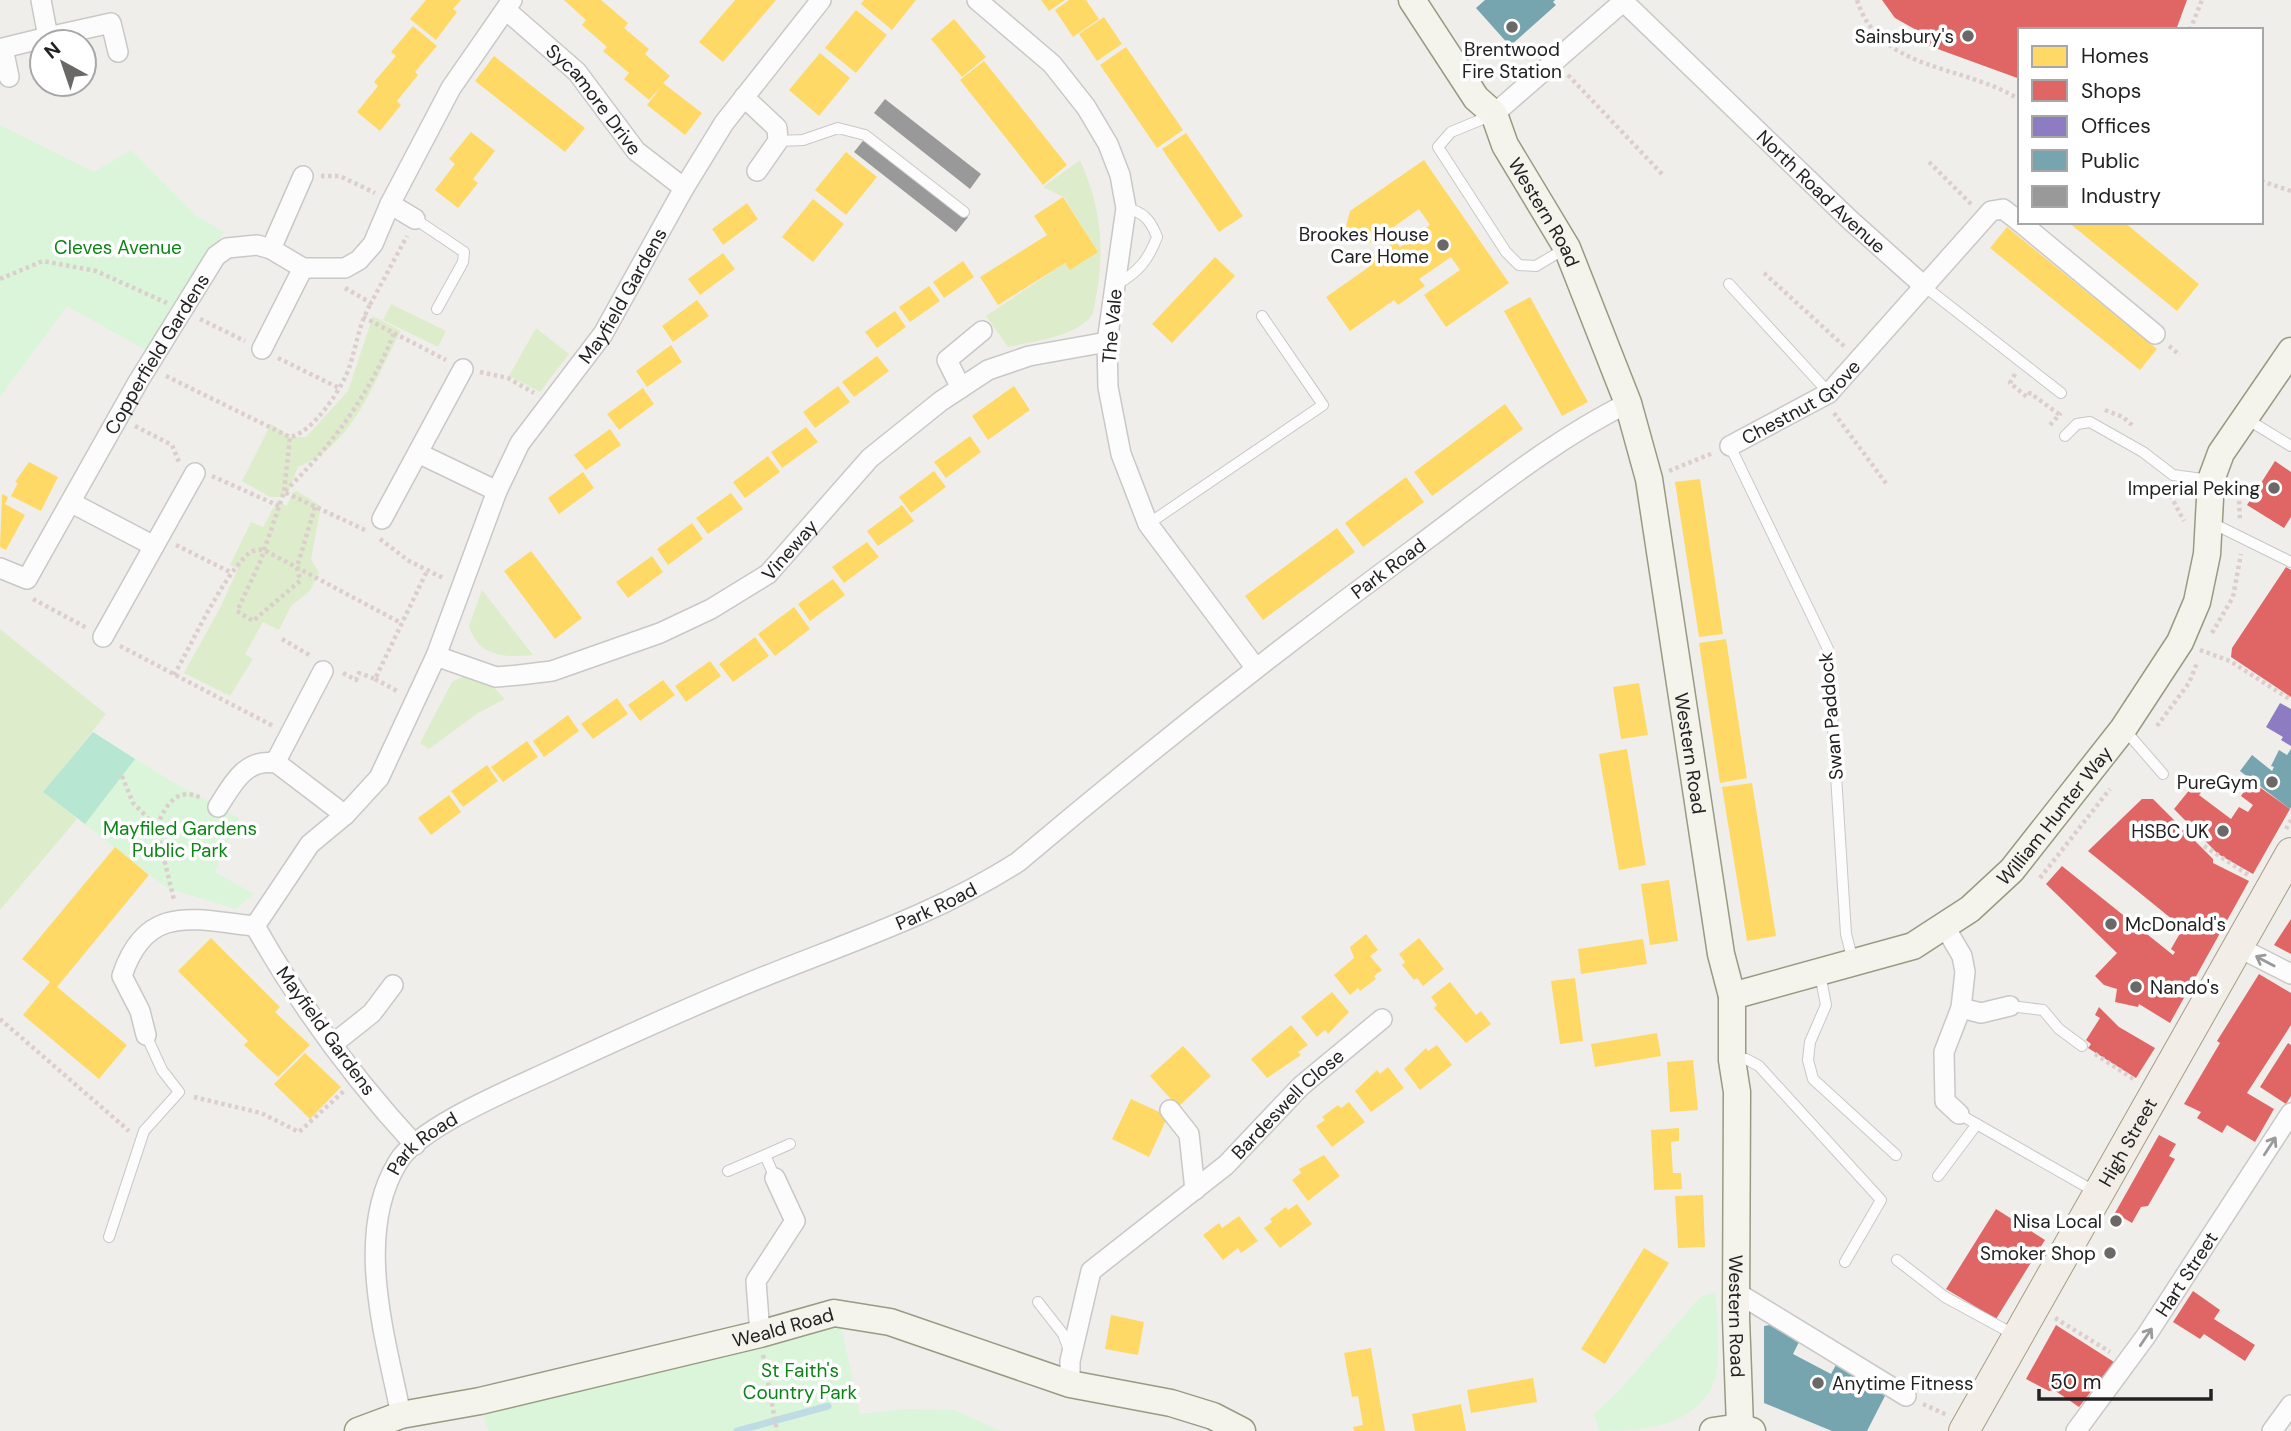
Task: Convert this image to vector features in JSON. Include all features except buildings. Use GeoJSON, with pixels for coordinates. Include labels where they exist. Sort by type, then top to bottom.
{"type":"FeatureCollection","features":[{"type":"Feature","properties":{"kind":"main road","name":"High Street"},"geometry":{"type":"LineString","coordinates":[[1958,1425],[2016,1335],[2291,853]]}},
{"type":"Feature","properties":{"kind":"street"},"geometry":{"type":"LineString","coordinates":[[41,0],[46,28]]}},
{"type":"Feature","properties":{"kind":"street","name":"Mayfield Gardens"},"geometry":{"type":"LineString","coordinates":[[415,1145],[358,1078],[300,1001],[255,926],[310,845],[345,815],[379,778],[436,656],[497,491],[520,443],[551,404],[624,300],[684,188],[744,97],[821,0]]}},
{"type":"Feature","properties":{"kind":"street","name":"The Vale"},"geometry":{"type":"LineString","coordinates":[[977,0],[1052,64],[1086,107],[1116,165],[1126,208],[1107,342],[1113,421],[1121,454],[1148,524],[1255,667]]}},
{"type":"Feature","properties":{"kind":"street"},"geometry":{"type":"LineString","coordinates":[[1412,0],[1476,98],[1494,114],[1624,1]]}},
{"type":"Feature","properties":{"kind":"street","name":"North Road Avenue"},"geometry":{"type":"LineString","coordinates":[[1624,1],[1923,286]]}},
{"type":"Feature","properties":{"kind":"street"},"geometry":{"type":"LineString","coordinates":[[262,349],[303,268],[345,268],[359,260],[373,244],[391,202],[451,88],[509,5]]}},
{"type":"Feature","properties":{"kind":"street","name":"Sycamore Drive"},"geometry":{"type":"LineString","coordinates":[[509,5],[577,72],[636,151],[684,188]]}},
{"type":"Feature","properties":{"kind":"street"},"geometry":{"type":"LineString","coordinates":[[88,28],[111,23],[118,52]]}},
{"type":"Feature","properties":{"kind":"street"},"geometry":{"type":"LineString","coordinates":[[9,77],[3,48],[28,42]]}},
{"type":"Feature","properties":{"kind":"street"},"geometry":{"type":"LineString","coordinates":[[744,97],[777,128],[779,141],[757,171]]}},
{"type":"Feature","properties":{"kind":"street","name":"Western Road"},"geometry":{"type":"LineString","coordinates":[[1494,114],[1505,145],[1567,248],[1628,402],[1649,479],[1721,954],[1732,996],[1732,1060],[1737,1093],[1736,1292],[1746,1429]]}},
{"type":"Feature","properties":{"kind":"street"},"geometry":{"type":"LineString","coordinates":[[271,249],[303,176]]}},
{"type":"Feature","properties":{"kind":"street"},"geometry":{"type":"LineString","coordinates":[[391,202],[415,219]]}},
{"type":"Feature","properties":{"kind":"street"},"geometry":{"type":"LineString","coordinates":[[1923,286],[1991,211],[2003,209],[2018,220]]}},
{"type":"Feature","properties":{"kind":"street"},"geometry":{"type":"LineString","coordinates":[[2022,224],[2155,334]]}},
{"type":"Feature","properties":{"kind":"street","name":"Copperfield Gardens"},"geometry":{"type":"LineString","coordinates":[[27,579],[118,417],[216,256],[227,248],[257,245],[271,249],[303,268]]}},
{"type":"Feature","properties":{"kind":"street","name":"Chestnut Grove"},"geometry":{"type":"LineString","coordinates":[[1730,446],[1826,395],[1923,286]]}},
{"type":"Feature","properties":{"kind":"street"},"geometry":{"type":"LineString","coordinates":[[961,388],[947,360],[982,331]]}},
{"type":"Feature","properties":{"kind":"street","name":"Vineway"},"geometry":{"type":"LineString","coordinates":[[436,656],[496,677],[552,671],[660,634],[711,609],[768,574],[870,458],[988,370],[1029,356],[1107,342]]}},
{"type":"Feature","properties":{"kind":"street","name":"William Hunter Way"},"geometry":{"type":"LineString","coordinates":[[1732,996],[1820,974],[1913,946],[1945,927],[1993,889],[2012,870],[2123,729],[2180,642],[2197,602],[2207,554],[2198,527],[2221,453],[2291,351]]}},
{"type":"Feature","properties":{"kind":"street"},"geometry":{"type":"LineString","coordinates":[[382,519],[463,369]]}},
{"type":"Feature","properties":{"kind":"street","name":"Park Road"},"geometry":{"type":"LineString","coordinates":[[401,1416],[377,1297],[377,1228],[386,1192],[398,1161],[415,1145],[470,1108],[702,1002],[940,906],[982,885],[1018,862],[1255,667],[1534,460],[1591,421],[1628,402]]}},
{"type":"Feature","properties":{"kind":"street"},"geometry":{"type":"LineString","coordinates":[[418,453],[497,491]]}},
{"type":"Feature","properties":{"kind":"street"},"geometry":{"type":"LineString","coordinates":[[103,637],[195,473]]}},
{"type":"Feature","properties":{"kind":"street"},"geometry":{"type":"LineString","coordinates":[[72,503],[157,541]]}},
{"type":"Feature","properties":{"kind":"street"},"geometry":{"type":"LineString","coordinates":[[0,568],[27,579]]}},
{"type":"Feature","properties":{"kind":"street"},"geometry":{"type":"LineString","coordinates":[[274,761],[325,668]]}},
{"type":"Feature","properties":{"kind":"street"},"geometry":{"type":"LineString","coordinates":[[218,807],[242,772],[257,763],[274,761],[345,815]]}},
{"type":"Feature","properties":{"kind":"street"},"geometry":{"type":"LineString","coordinates":[[146,1035],[140,1011],[122,976],[127,960],[161,922],[177,918],[255,926]]}},
{"type":"Feature","properties":{"kind":"street"},"geometry":{"type":"LineString","coordinates":[[1945,927],[1962,956],[1965,972],[1961,1008],[1944,1052],[1945,1101],[1959,1114]]}},
{"type":"Feature","properties":{"kind":"street"},"geometry":{"type":"LineString","coordinates":[[2238,947],[2291,974]]}},
{"type":"Feature","properties":{"kind":"street"},"geometry":{"type":"LineString","coordinates":[[333,1044],[372,1013],[393,985]]}},
{"type":"Feature","properties":{"kind":"street"},"geometry":{"type":"LineString","coordinates":[[1961,1008],[1981,1013],[2010,1006]]}},
{"type":"Feature","properties":{"kind":"street","name":"Bardeswell Close"},"geometry":{"type":"LineString","coordinates":[[1070,1373],[1091,1270],[1226,1166],[1301,1086],[1382,1019]]}},
{"type":"Feature","properties":{"kind":"street"},"geometry":{"type":"LineString","coordinates":[[1170,1110],[1189,1134],[1195,1190]]}},
{"type":"Feature","properties":{"kind":"street","name":"Hart Street"},"geometry":{"type":"LineString","coordinates":[[2076,1431],[2128,1363],[2291,1113]]}},
{"type":"Feature","properties":{"kind":"street"},"geometry":{"type":"LineString","coordinates":[[760,1334],[756,1281],[795,1221],[775,1178]]}},
{"type":"Feature","properties":{"kind":"street"},"geometry":{"type":"LineString","coordinates":[[1736,1292],[1906,1396]]}},
{"type":"Feature","properties":{"kind":"street","name":"Weald Road"},"geometry":{"type":"LineString","coordinates":[[358,1431],[401,1416],[480,1401],[760,1334],[834,1313],[853,1314],[1070,1373],[1213,1416],[1242,1431]]}},
{"type":"Feature","properties":{"kind":"street"},"geometry":{"type":"LineString","coordinates":[[2276,1429],[2291,1405]]}},
{"type":"Feature","properties":{"kind":"street"},"geometry":{"type":"LineString","coordinates":[[1713,1431],[1746,1429]]}},
{"type":"Feature","properties":{"kind":"lane"},"geometry":{"type":"LineString","coordinates":[[1494,114],[1451,132],[1438,147],[1506,252],[1520,265],[1536,266],[1567,248]]}},
{"type":"Feature","properties":{"kind":"lane"},"geometry":{"type":"LineString","coordinates":[[779,141],[803,140],[838,128],[865,135],[964,212]]}},
{"type":"Feature","properties":{"kind":"lane"},"geometry":{"type":"LineString","coordinates":[[1116,285],[1138,272],[1150,255],[1157,237],[1150,220],[1136,210],[1126,208]]}},
{"type":"Feature","properties":{"kind":"lane"},"geometry":{"type":"LineString","coordinates":[[415,219],[464,252],[463,262],[437,309]]}},
{"type":"Feature","properties":{"kind":"lane"},"geometry":{"type":"LineString","coordinates":[[1729,284],[1826,395]]}},
{"type":"Feature","properties":{"kind":"lane"},"geometry":{"type":"LineString","coordinates":[[1923,286],[2062,393]]}},
{"type":"Feature","properties":{"kind":"lane"},"geometry":{"type":"LineString","coordinates":[[1148,524],[1323,405],[1262,316]]}},
{"type":"Feature","properties":{"kind":"lane"},"geometry":{"type":"LineString","coordinates":[[2245,418],[2291,446]]}},
{"type":"Feature","properties":{"kind":"lane"},"geometry":{"type":"LineString","coordinates":[[2065,436],[2077,424],[2090,422],[2105,428],[2173,475],[2211,480]]}},
{"type":"Feature","properties":{"kind":"lane","name":"Swan Paddock"},"geometry":{"type":"LineString","coordinates":[[1730,446],[1828,649],[1846,934],[1853,964]]}},
{"type":"Feature","properties":{"kind":"lane"},"geometry":{"type":"LineString","coordinates":[[2198,527],[2291,562]]}},
{"type":"Feature","properties":{"kind":"lane"},"geometry":{"type":"LineString","coordinates":[[2123,729],[2164,775]]}},
{"type":"Feature","properties":{"kind":"lane"},"geometry":{"type":"LineString","coordinates":[[1820,974],[1826,1005],[1810,1042],[1808,1060],[1813,1079],[1896,1155]]}},
{"type":"Feature","properties":{"kind":"lane"},"geometry":{"type":"LineString","coordinates":[[2010,1006],[2043,1010],[2059,1029],[2082,1046]]}},
{"type":"Feature","properties":{"kind":"lane"},"geometry":{"type":"LineString","coordinates":[[108,1237],[144,1131],[179,1092],[157,1061],[146,1035]]}},
{"type":"Feature","properties":{"kind":"lane"},"geometry":{"type":"LineString","coordinates":[[1732,1060],[1746,1059],[1759,1066],[1881,1200],[1845,1262]]}},
{"type":"Feature","properties":{"kind":"lane"},"geometry":{"type":"LineString","coordinates":[[1959,1114],[2097,1194]]}},
{"type":"Feature","properties":{"kind":"lane"},"geometry":{"type":"LineString","coordinates":[[1938,1176],[1977,1124]]}},
{"type":"Feature","properties":{"kind":"lane"},"geometry":{"type":"LineString","coordinates":[[728,1171],[790,1144]]}},
{"type":"Feature","properties":{"kind":"lane"},"geometry":{"type":"LineString","coordinates":[[765,1155],[775,1178]]}},
{"type":"Feature","properties":{"kind":"lane"},"geometry":{"type":"LineString","coordinates":[[1897,1260],[1945,1297],[2016,1335]]}},
{"type":"Feature","properties":{"kind":"lane"},"geometry":{"type":"LineString","coordinates":[[1038,1302],[1063,1334],[1070,1373]]}},
{"type":"Feature","properties":{"kind":"path"},"geometry":{"type":"LineString","coordinates":[[1857,0],[1864,20],[1873,32],[1900,54],[2018,99]]}},
{"type":"Feature","properties":{"kind":"path"},"geometry":{"type":"LineString","coordinates":[[2191,28],[2202,0]]}},
{"type":"Feature","properties":{"kind":"path"},"geometry":{"type":"LineString","coordinates":[[1555,62],[1664,175]]}},
{"type":"Feature","properties":{"kind":"path"},"geometry":{"type":"LineString","coordinates":[[1929,162],[1985,218]]}},
{"type":"Feature","properties":{"kind":"path"},"geometry":{"type":"LineString","coordinates":[[303,176],[340,176],[391,202]]}},
{"type":"Feature","properties":{"kind":"path"},"geometry":{"type":"LineString","coordinates":[[2263,182],[2291,191]]}},
{"type":"Feature","properties":{"kind":"path"},"geometry":{"type":"LineString","coordinates":[[0,279],[43,261],[96,271],[183,310]]}},
{"type":"Feature","properties":{"kind":"path"},"geometry":{"type":"LineString","coordinates":[[1764,273],[1858,360]]}},
{"type":"Feature","properties":{"kind":"path"},"geometry":{"type":"LineString","coordinates":[[185,387],[290,437],[302,434],[335,396],[350,366],[363,317],[371,303]]}},
{"type":"Feature","properties":{"kind":"path"},"geometry":{"type":"LineString","coordinates":[[363,317],[463,369],[508,378],[551,404]]}},
{"type":"Feature","properties":{"kind":"path"},"geometry":{"type":"LineString","coordinates":[[284,492],[338,432],[384,358],[394,333]]}},
{"type":"Feature","properties":{"kind":"path"},"geometry":{"type":"LineString","coordinates":[[1826,395],[1888,486]]}},
{"type":"Feature","properties":{"kind":"path"},"geometry":{"type":"LineString","coordinates":[[118,417],[172,445],[176,460],[195,473],[217,477],[278,506]]}},
{"type":"Feature","properties":{"kind":"path"},"geometry":{"type":"LineString","coordinates":[[290,437],[284,492],[264,550],[237,611],[253,621],[300,581],[297,567],[315,506]]}},
{"type":"Feature","properties":{"kind":"path","name":"Chestnut Grove"},"geometry":{"type":"LineString","coordinates":[[1649,479],[1730,446]]}},
{"type":"Feature","properties":{"kind":"path"},"geometry":{"type":"LineString","coordinates":[[2173,475],[2167,490],[2198,527]]}},
{"type":"Feature","properties":{"kind":"path"},"geometry":{"type":"LineString","coordinates":[[284,492],[375,535],[390,548],[427,571],[460,586]]}},
{"type":"Feature","properties":{"kind":"path"},"geometry":{"type":"LineString","coordinates":[[157,541],[232,573]]}},
{"type":"Feature","properties":{"kind":"path"},"geometry":{"type":"LineString","coordinates":[[174,675],[232,573],[246,555],[256,549],[264,550],[401,623]]}},
{"type":"Feature","properties":{"kind":"path"},"geometry":{"type":"LineString","coordinates":[[282,639],[325,668],[356,680],[359,673],[375,680],[427,571]]}},
{"type":"Feature","properties":{"kind":"path"},"geometry":{"type":"LineString","coordinates":[[27,579],[31,598],[288,734]]}},
{"type":"Feature","properties":{"kind":"path"},"geometry":{"type":"LineString","coordinates":[[2202,651],[2230,661],[2291,700]]}},
{"type":"Feature","properties":{"kind":"path"},"geometry":{"type":"LineString","coordinates":[[122,776],[132,803],[156,826],[177,918]]}},
{"type":"Feature","properties":{"kind":"path"},"geometry":{"type":"LineString","coordinates":[[156,826],[162,812],[177,795],[195,794],[218,807]]}},
{"type":"Feature","properties":{"kind":"path"},"geometry":{"type":"LineString","coordinates":[[2204,846],[2251,876]]}},
{"type":"Feature","properties":{"kind":"path"},"geometry":{"type":"LineString","coordinates":[[0,1019],[140,1141]]}},
{"type":"Feature","properties":{"kind":"path"},"geometry":{"type":"LineString","coordinates":[[2082,1046],[2130,1077]]}},
{"type":"Feature","properties":{"kind":"path"},"geometry":{"type":"LineString","coordinates":[[179,1092],[261,1114],[299,1132],[358,1078]]}},
{"type":"Feature","properties":{"kind":"path"},"geometry":{"type":"LineString","coordinates":[[2032,1306],[2128,1363]]}},
{"type":"Feature","properties":{"kind":"path"},"geometry":{"type":"LineString","coordinates":[[767,1381],[777,1431]]}},
{"type":"Feature","properties":{"kind":"path"},"geometry":{"type":"LineString","coordinates":[[1906,1396],[1958,1425]]}},
{"type":"Feature","properties":{"kind":"green space","name":"Cleves Avenue"},"geometry":{"type":"Polygon","coordinates":[[[0,125],[94,172],[131,150],[195,215],[224,232],[149,352],[67,306],[0,397],[0,125]]]}},
{"type":"Feature","properties":{"kind":"green space"},"geometry":{"type":"Polygon","coordinates":[[[1080,160],[1094,199],[1100,236],[1099,273],[1093,313],[1077,328],[1067,333],[1008,347],[986,316],[1065,263],[1070,269],[1098,252],[1064,197],[1043,187],[1080,160]]]}},
{"type":"Feature","properties":{"kind":"green space"},"geometry":{"type":"Polygon","coordinates":[[[391,304],[446,331],[438,347],[383,320],[391,304]]]}},
{"type":"Feature","properties":{"kind":"green space"},"geometry":{"type":"Polygon","coordinates":[[[373,316],[401,331],[348,428],[334,444],[298,467],[286,497],[270,497],[242,481],[271,424],[290,437],[306,437],[348,391],[373,316]]]}},
{"type":"Feature","properties":{"kind":"green space"},"geometry":{"type":"Polygon","coordinates":[[[536,328],[569,354],[540,392],[509,376],[536,328]]]}},
{"type":"Feature","properties":{"kind":"green space"},"geometry":{"type":"Polygon","coordinates":[[[297,491],[321,506],[311,559],[319,573],[310,591],[291,606],[279,630],[263,622],[245,654],[253,659],[230,696],[184,673],[238,569],[230,565],[251,522],[263,527],[277,501],[287,506],[293,492],[297,491]]]}},
{"type":"Feature","properties":{"kind":"green space"},"geometry":{"type":"Polygon","coordinates":[[[482,590],[533,655],[503,655],[486,650],[479,644],[469,626],[482,590]]]}},
{"type":"Feature","properties":{"kind":"green space"},"geometry":{"type":"Polygon","coordinates":[[[0,629],[106,714],[44,792],[77,819],[0,910],[0,629]]]}},
{"type":"Feature","properties":{"kind":"green space"},"geometry":{"type":"Polygon","coordinates":[[[464,676],[489,682],[505,699],[478,713],[429,749],[420,743],[452,682],[464,676]]]}},
{"type":"Feature","properties":{"kind":"green space","name":"Mayfiled Gardens Public Park"},"geometry":{"type":"Polygon","coordinates":[[[93,732],[171,781],[239,818],[215,872],[254,894],[236,909],[167,888],[43,792],[93,732]]]}},
{"type":"Feature","properties":{"kind":"green space"},"geometry":{"type":"Polygon","coordinates":[[[93,732],[135,759],[85,824],[43,792],[93,732]]]}},
{"type":"Feature","properties":{"kind":"green space"},"geometry":{"type":"Polygon","coordinates":[[[1716,1292],[1718,1361],[1715,1379],[1707,1395],[1682,1417],[1667,1423],[1633,1430],[1599,1431],[1594,1414],[1618,1392],[1700,1297],[1716,1292]]]}},
{"type":"Feature","properties":{"kind":"green space","name":"St Faith's Country Park"},"geometry":{"type":"Polygon","coordinates":[[[841,1326],[860,1414],[904,1409],[954,1410],[1001,1431],[488,1431],[480,1401],[760,1334],[841,1326]]]}},
{"type":"Feature","properties":{"kind":"waterway"},"geometry":{"type":"LineString","coordinates":[[737,1431],[828,1406]]}},
{"type":"Feature","properties":{"kind":"place","name":"Brentwood Fire Station"},"geometry":{"type":"Point","coordinates":[1512,27]}},
{"type":"Feature","properties":{"kind":"place","name":"Sainsbury's"},"geometry":{"type":"Point","coordinates":[1968,36]}},
{"type":"Feature","properties":{"kind":"place","name":"Brookes House Care Home"},"geometry":{"type":"Point","coordinates":[1443,245]}},
{"type":"Feature","properties":{"kind":"place","name":"Imperial Peking"},"geometry":{"type":"Point","coordinates":[2274,488]}},
{"type":"Feature","properties":{"kind":"place","name":"PureGym"},"geometry":{"type":"Point","coordinates":[2272,782]}},
{"type":"Feature","properties":{"kind":"place","name":"HSBC UK"},"geometry":{"type":"Point","coordinates":[2223,831]}},
{"type":"Feature","properties":{"kind":"place","name":"McDonald's"},"geometry":{"type":"Point","coordinates":[2111,924]}},
{"type":"Feature","properties":{"kind":"place","name":"Nando's"},"geometry":{"type":"Point","coordinates":[2136,987]}},
{"type":"Feature","properties":{"kind":"place","name":"Nisa Local"},"geometry":{"type":"Point","coordinates":[2116,1221]}},
{"type":"Feature","properties":{"kind":"place","name":"Smoker Shop"},"geometry":{"type":"Point","coordinates":[2110,1253]}},
{"type":"Feature","properties":{"kind":"place","name":"Anytime Fitness"},"geometry":{"type":"Point","coordinates":[1818,1383]}}]}
